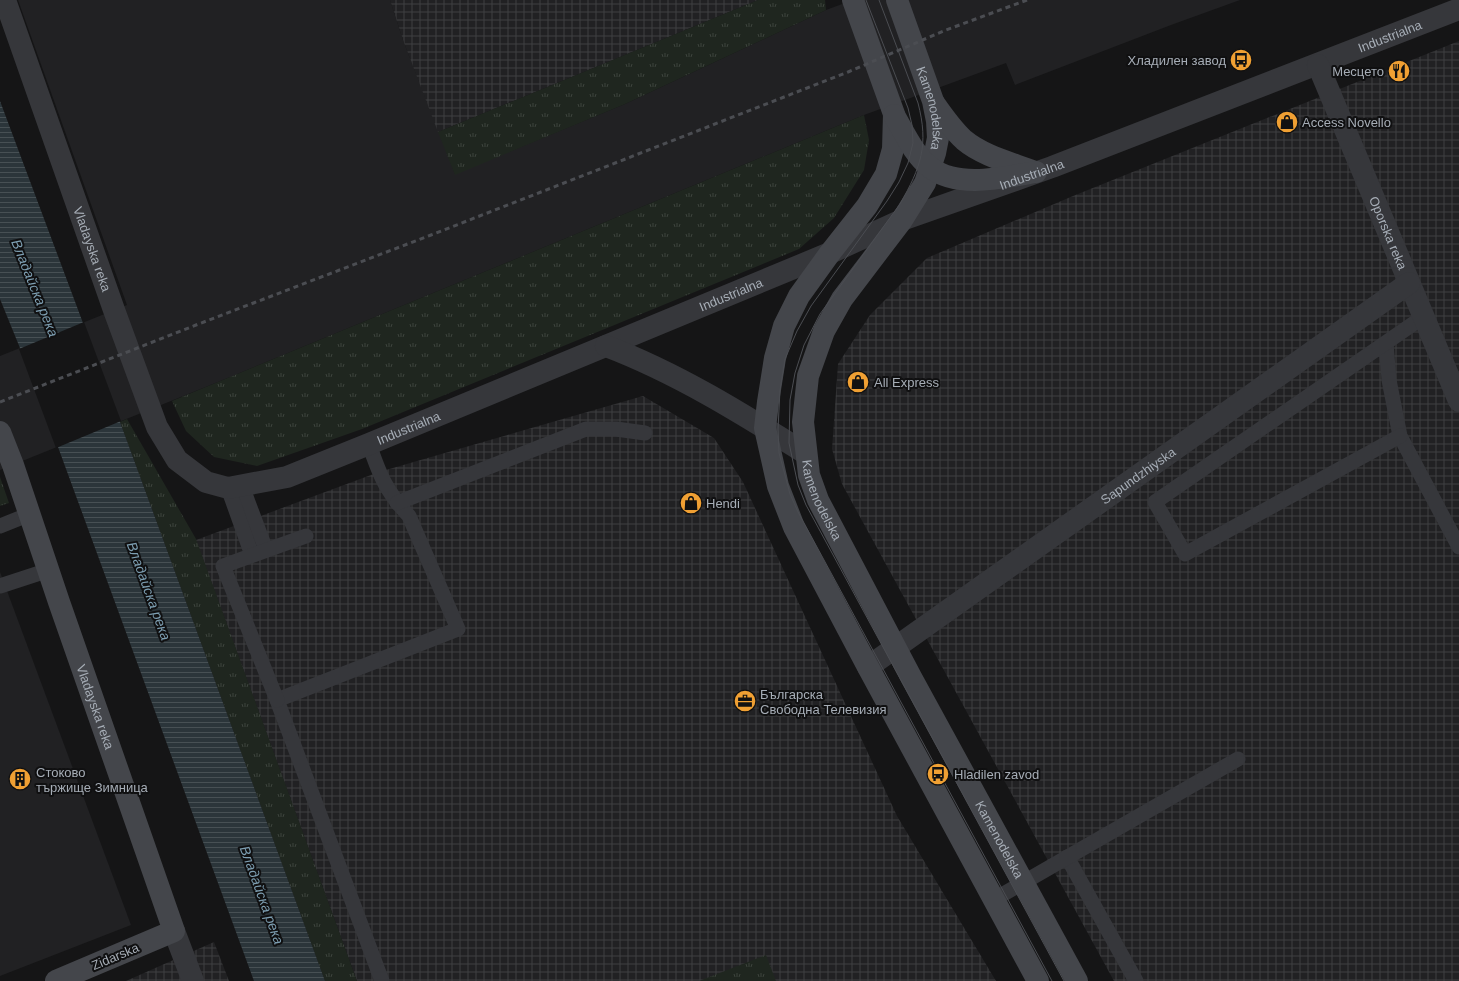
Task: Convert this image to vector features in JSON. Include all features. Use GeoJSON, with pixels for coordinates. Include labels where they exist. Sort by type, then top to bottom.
{"type":"FeatureCollection","features":[{"type":"Feature","properties":{"kind":"main road"},"geometry":{"type":"LineString","coordinates":[[853,0],[894,114],[912,147],[931,168],[942,175],[958,179],[987,180],[1036,172]]}},
{"type":"Feature","properties":{"kind":"main road","name":"Kamenodelska"},"geometry":{"type":"LineString","coordinates":[[897,0],[933,101],[937,121],[938,138],[931,168],[925,183],[902,220],[842,299],[824,332],[808,376],[803,422],[808,475],[818,500],[911,677],[1077,981]]}},
{"type":"Feature","properties":{"kind":"main road"},"geometry":{"type":"LineString","coordinates":[[933,101],[944,118],[964,140],[990,155],[1036,172]]}},
{"type":"Feature","properties":{"kind":"main road"},"geometry":{"type":"LineString","coordinates":[[894,114],[893,149],[886,174],[867,206],[830,252],[799,296],[784,326],[775,358],[765,428],[778,486],[794,527],[993,900],[1038,981]]}},
{"type":"Feature","properties":{"kind":"main road","name":"Vladayska reka"},"geometry":{"type":"LineString","coordinates":[[0,432],[30,514],[174,931]]}},
{"type":"Feature","properties":{"kind":"main road","name":"Zidarska"},"geometry":{"type":"LineString","coordinates":[[56,981],[174,931]]}},
{"type":"Feature","properties":{"kind":"street","name":"Vladayska reka"},"geometry":{"type":"LineString","coordinates":[[5,0],[111,303],[157,426],[177,460],[206,482]]}},
{"type":"Feature","properties":{"kind":"street","name":"Industrialna"},"geometry":{"type":"LineString","coordinates":[[206,482],[235,487],[287,477],[606,346],[830,252],[902,220],[1052,167],[1459,9]]}},
{"type":"Feature","properties":{"kind":"street","name":"Oporska reka"},"geometry":{"type":"LineString","coordinates":[[1318,65],[1459,401]]}},
{"type":"Feature","properties":{"kind":"street","name":"Sapundzhiyska"},"geometry":{"type":"LineString","coordinates":[[868,667],[1409,283]]}},
{"type":"Feature","properties":{"kind":"street"},"geometry":{"type":"LineString","coordinates":[[606,346],[633,356],[672,374],[805,453]]}},
{"type":"Feature","properties":{"kind":"street","name":"Vladayska reka"},"geometry":{"type":"LineString","coordinates":[[174,931],[193,981]]}},
{"type":"Feature","properties":{"kind":"lane"},"geometry":{"type":"LineString","coordinates":[[1400,436],[1185,554],[1155,502],[1423,317]]}},
{"type":"Feature","properties":{"kind":"lane"},"geometry":{"type":"LineString","coordinates":[[1386,343],[1389,380],[1400,436],[1459,547]]}},
{"type":"Feature","properties":{"kind":"lane"},"geometry":{"type":"LineString","coordinates":[[397,503],[586,429],[616,429],[645,433]]}},
{"type":"Feature","properties":{"kind":"lane"},"geometry":{"type":"LineString","coordinates":[[277,700],[458,629],[409,516],[397,503],[385,486],[369,444]]}},
{"type":"Feature","properties":{"kind":"lane"},"geometry":{"type":"LineString","coordinates":[[235,487],[259,552]]}},
{"type":"Feature","properties":{"kind":"lane"},"geometry":{"type":"LineString","coordinates":[[0,526],[30,514]]}},
{"type":"Feature","properties":{"kind":"lane"},"geometry":{"type":"LineString","coordinates":[[306,536],[223,566],[277,700],[382,981]]}},
{"type":"Feature","properties":{"kind":"lane"},"geometry":{"type":"LineString","coordinates":[[0,586],[49,570]]}},
{"type":"Feature","properties":{"kind":"lane"},"geometry":{"type":"LineString","coordinates":[[993,900],[1238,759]]}},
{"type":"Feature","properties":{"kind":"lane"},"geometry":{"type":"LineString","coordinates":[[1067,857],[1136,981]]}},
{"type":"Feature","properties":{"kind":"shaded area"},"geometry":{"type":"Polygon","coordinates":[[[18,0],[390,0],[403,40],[455,174],[625,104],[826,10],[853,0],[1240,0],[1015,85],[1006,63],[864,115],[218,382],[0,470],[0,356],[127,305],[18,0]]]}},
{"type":"Feature","properties":{"kind":"shaded area"},"geometry":{"type":"Polygon","coordinates":[[[390,0],[758,0],[438,132],[403,40],[390,0]]]}},
{"type":"Feature","properties":{"kind":"shaded area"},"geometry":{"type":"Polygon","coordinates":[[[1459,41],[1459,981],[1114,981],[842,484],[832,449],[838,364],[870,315],[927,258],[1073,196],[1459,41]]]}},
{"type":"Feature","properties":{"kind":"shaded area"},"geometry":{"type":"Polygon","coordinates":[[[643,396],[714,438],[743,482],[897,816],[996,981],[357,981],[196,540],[379,472],[643,396]]]}},
{"type":"Feature","properties":{"kind":"shaded area","name":"Стоково тържище Зимница"},"geometry":{"type":"Polygon","coordinates":[[[0,572],[131,925],[0,976],[0,572]]]}},
{"type":"Feature","properties":{"kind":"shaded area"},"geometry":{"type":"Polygon","coordinates":[[[214,942],[229,981],[126,981],[214,942]]]}},
{"type":"Feature","properties":{"kind":"green space"},"geometry":{"type":"Polygon","coordinates":[[[758,0],[825,0],[826,10],[625,104],[455,175],[438,132],[758,0]]]}},
{"type":"Feature","properties":{"kind":"green space"},"geometry":{"type":"Polygon","coordinates":[[[864,115],[869,140],[864,170],[834,218],[799,249],[362,429],[257,466],[214,457],[186,431],[172,401],[864,115]]]}},
{"type":"Feature","properties":{"kind":"green space"},"geometry":{"type":"Polygon","coordinates":[[[127,419],[196,539],[357,981],[325,981],[120,422],[127,419]]]}},
{"type":"Feature","properties":{"kind":"green space"},"geometry":{"type":"Polygon","coordinates":[[[0,477],[9,503],[0,506],[0,477]]]}},
{"type":"Feature","properties":{"kind":"green space"},"geometry":{"type":"Polygon","coordinates":[[[766,955],[776,981],[699,981],[766,955]]]}},
{"type":"Feature","properties":{"kind":"water","name":"Владайска река"},"geometry":{"type":"Polygon","coordinates":[[[0,101],[120,422],[325,981],[254,981],[58,447],[0,299],[0,101]]]}},
{"type":"Feature","properties":{"kind":"pier"},"geometry":{"type":"Polygon","coordinates":[[[84,322],[121,421],[56,448],[19,349],[84,322]]]}},
{"type":"Feature","properties":{"kind":"tram line"},"geometry":{"type":"LineString","coordinates":[[866,0],[908,108],[912,125],[913,143],[908,163],[899,182],[887,201],[811,306],[797,331],[785,359],[780,390],[778,429],[779,453],[790,494],[798,512],[1052,981]]}},
{"type":"Feature","properties":{"kind":"tram line"},"geometry":{"type":"LineString","coordinates":[[879,0],[918,103],[923,131],[921,155],[913,179],[900,204],[820,314],[804,345],[795,373],[790,400],[789,443],[798,485],[806,505],[1064,981]]}},
{"type":"Feature","properties":{"kind":"railway"},"geometry":{"type":"LineString","coordinates":[[0,402],[848,72],[946,30],[1027,0]]}},
{"type":"Feature","properties":{"kind":"place","name":"Хладилен завод"},"geometry":{"type":"Point","coordinates":[1241,60]}},
{"type":"Feature","properties":{"kind":"place","name":"Месцето"},"geometry":{"type":"Point","coordinates":[1399,71]}},
{"type":"Feature","properties":{"kind":"place","name":"Access Novello"},"geometry":{"type":"Point","coordinates":[1287,122]}},
{"type":"Feature","properties":{"kind":"place","name":"All Express"},"geometry":{"type":"Point","coordinates":[858,382]}},
{"type":"Feature","properties":{"kind":"place","name":"Hendi"},"geometry":{"type":"Point","coordinates":[691,503]}},
{"type":"Feature","properties":{"kind":"place","name":"Българска Свободна Телевизия"},"geometry":{"type":"Point","coordinates":[745,701]}},
{"type":"Feature","properties":{"kind":"place","name":"Hladilen zavod"},"geometry":{"type":"Point","coordinates":[938,774]}},
{"type":"Feature","properties":{"kind":"place","name":"Стоково тържище Зимница"},"geometry":{"type":"Point","coordinates":[20,779]}}]}
